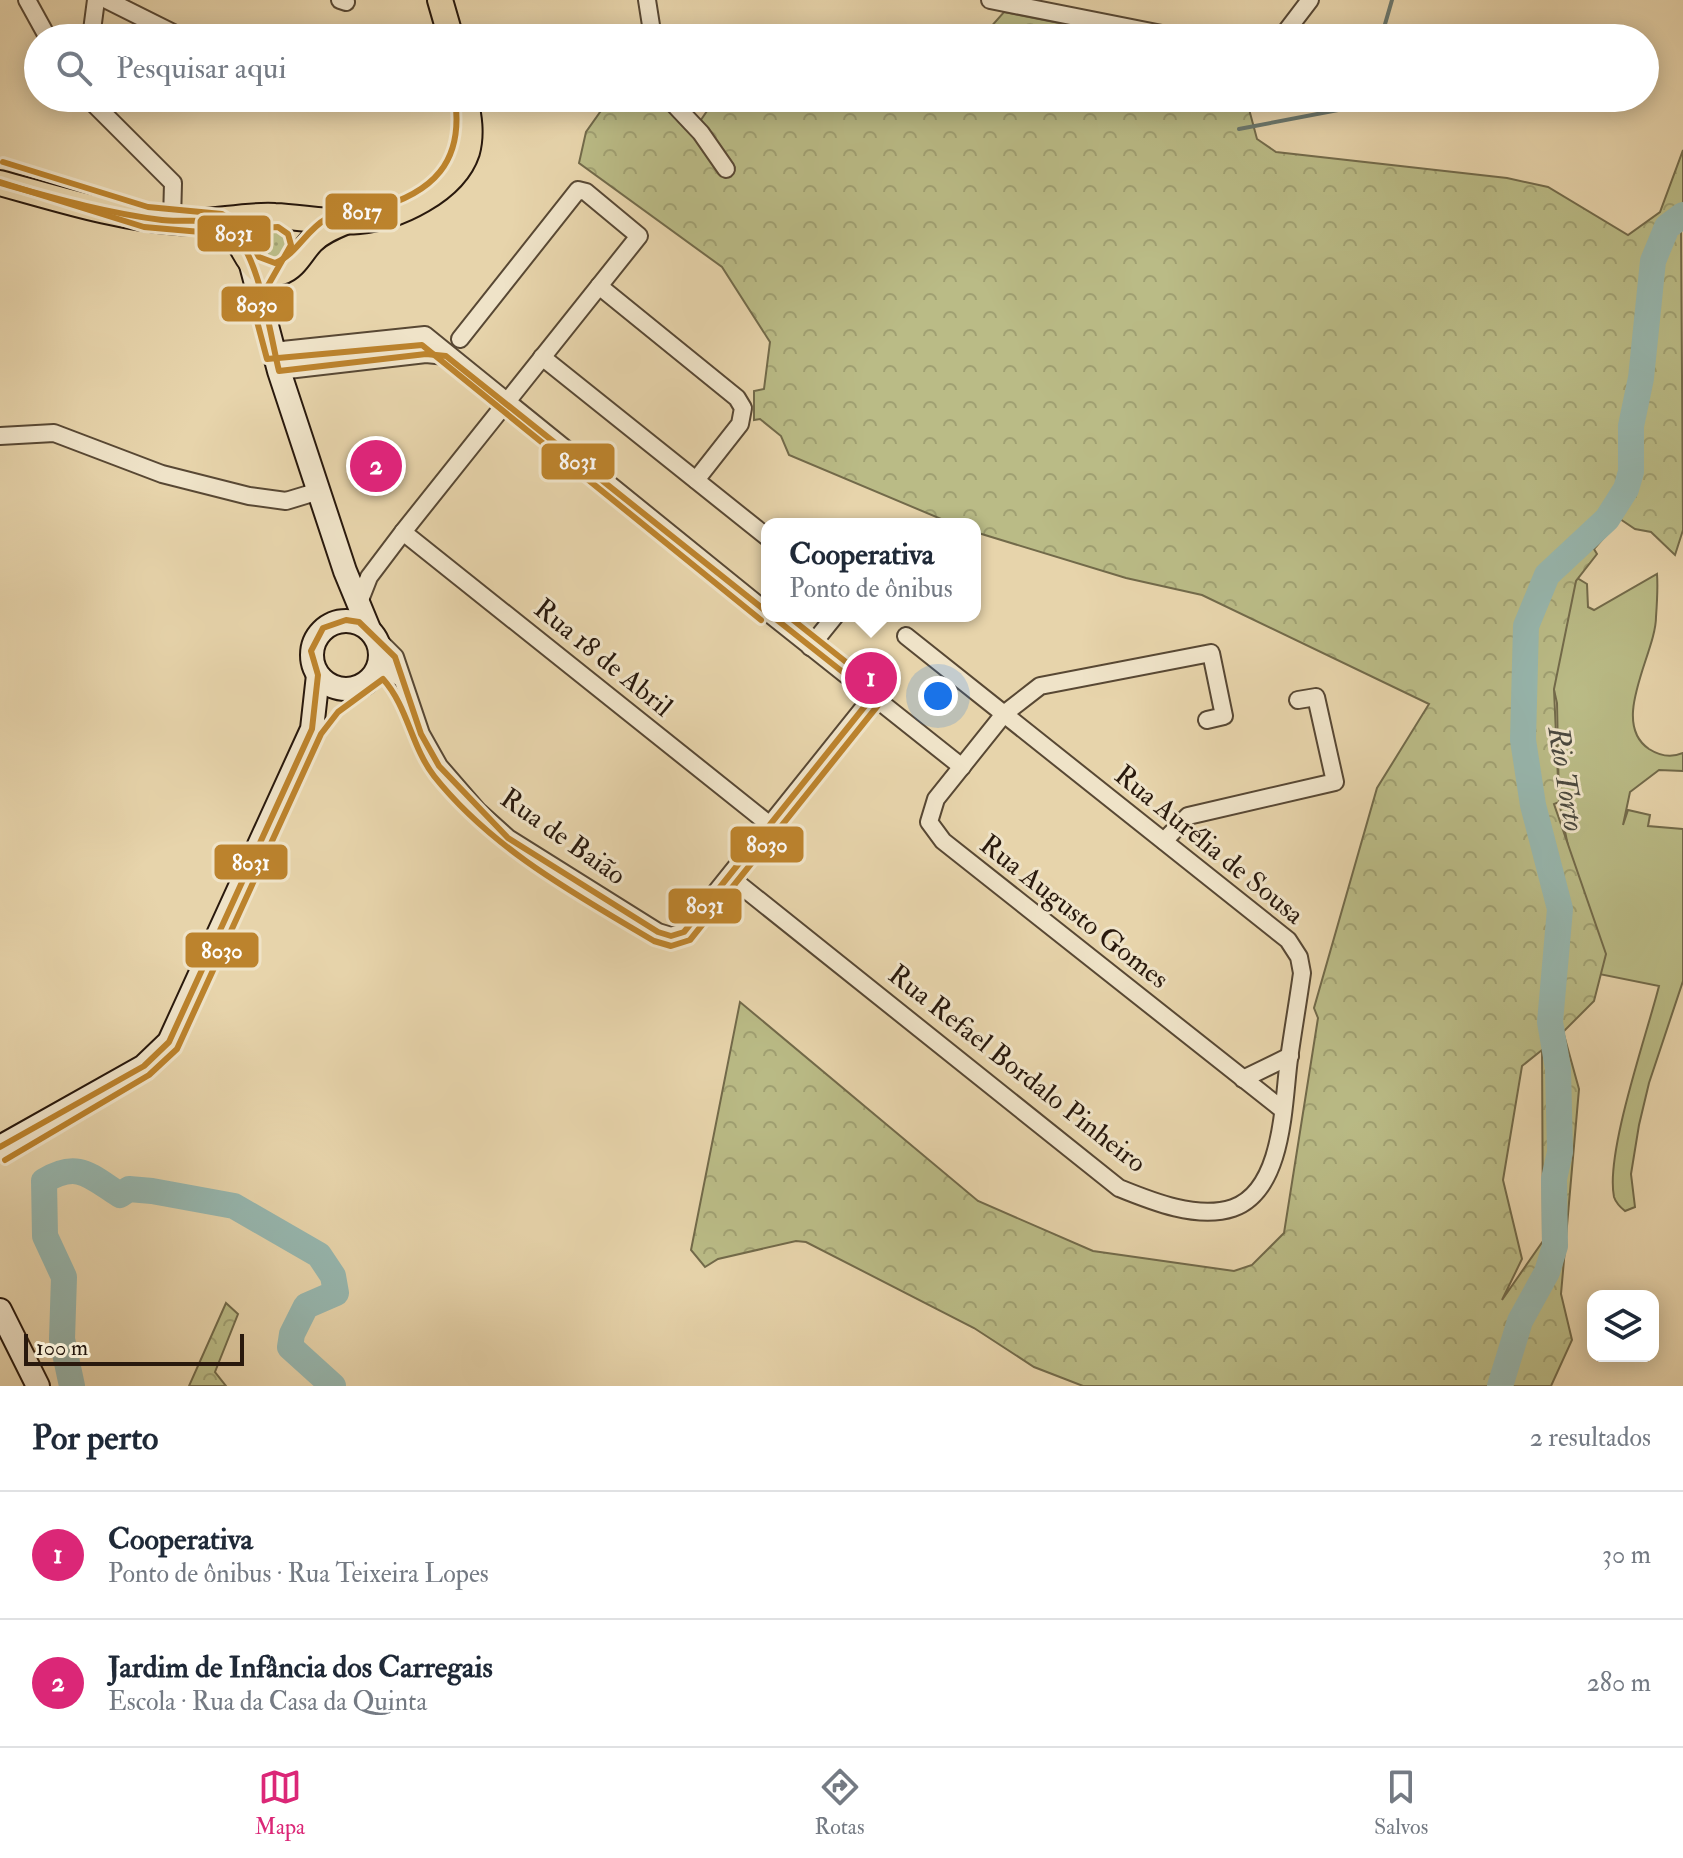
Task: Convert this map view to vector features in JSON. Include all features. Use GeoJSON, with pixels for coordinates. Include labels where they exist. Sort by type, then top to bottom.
{"type":"FeatureCollection","features":[{"type":"Feature","properties":{"kind":"main road"},"geometry":{"type":"LineString","coordinates":[[440,0],[447,24]]}},
{"type":"Feature","properties":{"kind":"main road"},"geometry":{"type":"LineString","coordinates":[[0,183],[114,214],[172,221],[216,222],[272,217],[345,222],[377,219],[408,208],[452,175],[468,144],[469,112]]}},
{"type":"Feature","properties":{"kind":"main road"},"geometry":{"type":"LineString","coordinates":[[0,172],[146,217]]}},
{"type":"Feature","properties":{"kind":"main road"},"geometry":{"type":"LineString","coordinates":[[247,256],[248,229],[272,217]]}},
{"type":"Feature","properties":{"kind":"main road"},"geometry":{"type":"LineString","coordinates":[[272,217],[297,228],[301,237],[293,263]]}},
{"type":"Feature","properties":{"kind":"main road"},"geometry":{"type":"LineString","coordinates":[[216,222],[236,234],[247,256],[268,273],[293,263],[318,235],[345,222]]}},
{"type":"Feature","properties":{"kind":"street"},"geometry":{"type":"LineString","coordinates":[[27,0],[40,24]]}},
{"type":"Feature","properties":{"kind":"street"},"geometry":{"type":"LineString","coordinates":[[93,24],[96,0]]}},
{"type":"Feature","properties":{"kind":"street"},"geometry":{"type":"LineString","coordinates":[[107,0],[155,24]]}},
{"type":"Feature","properties":{"kind":"street"},"geometry":{"type":"LineString","coordinates":[[647,0],[651,24]]}},
{"type":"Feature","properties":{"kind":"street"},"geometry":{"type":"LineString","coordinates":[[990,0],[1034,4],[1121,24]]}},
{"type":"Feature","properties":{"kind":"street"},"geometry":{"type":"LineString","coordinates":[[1292,24],[1310,0]]}},
{"type":"Feature","properties":{"kind":"street"},"geometry":{"type":"LineString","coordinates":[[102,112],[173,183],[172,221]]}},
{"type":"Feature","properties":{"kind":"street"},"geometry":{"type":"LineString","coordinates":[[681,112],[701,133],[726,169]]}},
{"type":"Feature","properties":{"kind":"street"},"geometry":{"type":"LineString","coordinates":[[358,605],[369,577],[403,532],[639,236],[586,192],[578,190],[460,339]]}},
{"type":"Feature","properties":{"kind":"street"},"geometry":{"type":"LineString","coordinates":[[2,1147],[144,1066],[169,1042],[312,729],[331,705],[373,676],[379,664],[373,634],[345,571],[276,361],[247,256]]}},
{"type":"Feature","properties":{"kind":"street"},"geometry":{"type":"LineString","coordinates":[[264,311],[293,263]]}},
{"type":"Feature","properties":{"kind":"street"},"geometry":{"type":"LineString","coordinates":[[599,286],[737,398],[743,408],[740,424],[696,480]]}},
{"type":"Feature","properties":{"kind":"street"},"geometry":{"type":"LineString","coordinates":[[276,361],[425,335],[437,342],[446,356],[761,608]]}},
{"type":"Feature","properties":{"kind":"street"},"geometry":{"type":"LineString","coordinates":[[398,338],[400,357]]}},
{"type":"Feature","properties":{"kind":"street"},"geometry":{"type":"LineString","coordinates":[[276,361],[446,356]]}},
{"type":"Feature","properties":{"kind":"street"},"geometry":{"type":"LineString","coordinates":[[542,357],[761,532]]}},
{"type":"Feature","properties":{"kind":"street"},"geometry":{"type":"LineString","coordinates":[[0,436],[54,433],[162,474],[249,496],[286,501],[319,491]]}},
{"type":"Feature","properties":{"kind":"street","name":"Rua 18 de Abril"},"geometry":{"type":"LineString","coordinates":[[403,532],[770,825]]}},
{"type":"Feature","properties":{"kind":"street"},"geometry":{"type":"LineString","coordinates":[[312,729],[318,675],[311,651],[341,600],[345,571]]}},
{"type":"Feature","properties":{"kind":"street"},"geometry":{"type":"LineString","coordinates":[[323,628],[346,620],[373,634]]}},
{"type":"Feature","properties":{"kind":"street"},"geometry":{"type":"LineString","coordinates":[[779,622],[962,767],[1004,714],[1040,686],[1211,653],[1224,716],[1207,720]]}},
{"type":"Feature","properties":{"kind":"street"},"geometry":{"type":"LineString","coordinates":[[810,647],[830,622]]}},
{"type":"Feature","properties":{"kind":"street","name":"Rua de Baião"},"geometry":{"type":"LineString","coordinates":[[373,634],[395,657],[399,677],[421,734],[439,766],[478,811],[508,838],[658,932],[671,936],[684,932],[730,877]]}},
{"type":"Feature","properties":{"kind":"street","name":"Rua Aurélia de Sousa"},"geometry":{"type":"LineString","coordinates":[[906,636],[1288,940],[1299,957],[1302,973],[1290,1056]]}},
{"type":"Feature","properties":{"kind":"street"},"geometry":{"type":"LineString","coordinates":[[379,664],[399,677]]}},
{"type":"Feature","properties":{"kind":"street"},"geometry":{"type":"LineString","coordinates":[[318,675],[339,689],[352,689]]}},
{"type":"Feature","properties":{"kind":"street"},"geometry":{"type":"LineString","coordinates":[[730,877],[873,696]]}},
{"type":"Feature","properties":{"kind":"street"},"geometry":{"type":"LineString","coordinates":[[1164,841],[1188,816],[1335,782],[1316,697],[1298,700]]}},
{"type":"Feature","properties":{"kind":"street","name":"Rua Augusto Gomes"},"geometry":{"type":"LineString","coordinates":[[962,767],[936,799],[929,822],[943,841],[1283,1110]]}},
{"type":"Feature","properties":{"kind":"street","name":"Rua Refael Bordalo Pinheiro"},"geometry":{"type":"LineString","coordinates":[[730,877],[1119,1188],[1157,1203],[1195,1209],[1234,1208],[1265,1180],[1279,1140],[1290,1056]]}},
{"type":"Feature","properties":{"kind":"street"},"geometry":{"type":"LineString","coordinates":[[1243,1079],[1290,1056]]}},
{"type":"Feature","properties":{"kind":"street"},"geometry":{"type":"LineString","coordinates":[[0,1310],[38,1386]]}},
{"type":"Feature","properties":{"kind":"green space"},"geometry":{"type":"Polygon","coordinates":[[[1004,12],[1064,24],[993,24],[1004,12]]]}},
{"type":"Feature","properties":{"kind":"green space"},"geometry":{"type":"Polygon","coordinates":[[[600,112],[678,112],[696,127],[706,112],[1250,112],[1257,139],[1276,152],[1507,178],[1548,187],[1628,235],[1660,212],[1683,150],[1683,212],[1666,226],[1651,260],[1639,378],[1628,426],[1629,472],[1624,488],[1605,518],[1586,537],[1591,543],[1609,526],[1639,475],[1637,442],[1644,394],[1651,376],[1651,322],[1660,249],[1681,224],[1683,530],[1675,555],[1651,532],[1635,529],[1620,519],[1594,549],[1597,554],[1576,581],[1554,689],[1559,802],[1554,804],[1606,954],[1594,1001],[1559,1036],[1564,1035],[1579,1089],[1561,1294],[1572,1340],[1551,1386],[1083,1386],[1034,1367],[974,1328],[806,1242],[796,1241],[718,1259],[705,1267],[691,1250],[740,1002],[978,1201],[1093,1251],[1234,1271],[1252,1265],[1284,1233],[1318,1018],[1314,1008],[1377,788],[1429,704],[1202,595],[1126,578],[981,534],[981,518],[939,518],[789,455],[781,436],[760,419],[754,420],[754,391],[764,389],[770,342],[722,267],[579,163],[586,132],[600,112]],[[1542,1050],[1522,1066],[1503,1180],[1522,1259],[1502,1300],[1543,1241],[1542,1050]]]}},
{"type":"Feature","properties":{"kind":"green space"},"geometry":{"type":"Polygon","coordinates":[[[273,224],[286,230],[292,243],[286,256],[273,262],[260,256],[254,243],[260,230],[273,224]]]}},
{"type":"Feature","properties":{"kind":"green space"},"geometry":{"type":"Polygon","coordinates":[[[1657,574],[1654,632],[1638,686],[1633,722],[1638,737],[1649,749],[1666,756],[1683,753],[1683,771],[1659,770],[1630,792],[1623,825],[1628,810],[1650,815],[1648,826],[1683,829],[1683,981],[1649,1083],[1639,1125],[1631,1174],[1635,1207],[1625,1211],[1614,1197],[1616,1152],[1659,986],[1594,973],[1559,802],[1557,703],[1545,650],[1577,578],[1587,584],[1588,607],[1594,610],[1657,574]]]}},
{"type":"Feature","properties":{"kind":"green space"},"geometry":{"type":"Polygon","coordinates":[[[226,1303],[238,1314],[215,1372],[226,1386],[189,1386],[226,1303]]]}},
{"type":"Feature","properties":{"kind":"waterway"},"geometry":{"type":"LineString","coordinates":[[1385,24],[1392,0]]}},
{"type":"Feature","properties":{"kind":"waterway"},"geometry":{"type":"LineString","coordinates":[[1239,129],[1328,112]]}},
{"type":"Feature","properties":{"kind":"waterway","name":"Rio Torto"},"geometry":{"type":"LineString","coordinates":[[1500,1386],[1520,1321],[1547,1272],[1555,1246],[1554,1179],[1560,1152],[1558,1068],[1550,1022],[1560,909],[1533,805],[1523,740],[1526,626],[1547,575],[1607,519],[1626,489],[1631,472],[1631,426],[1641,378],[1653,261],[1667,227],[1683,215]]}},
{"type":"Feature","properties":{"kind":"waterway","name":"Rio Torto"},"geometry":{"type":"LineString","coordinates":[[72,1386],[62,1339],[64,1277],[45,1236],[44,1181],[75,1171],[92,1177],[120,1195],[129,1189],[152,1191],[234,1206],[319,1255],[333,1276],[336,1293],[306,1306],[292,1334],[290,1347],[333,1386]]}},
{"type":"Feature","properties":{"kind":"transit line","name":"8017"},"geometry":{"type":"LineString","coordinates":[[3,162],[148,207],[222,214],[242,227],[259,257],[275,263],[326,219],[395,202],[428,184],[449,157],[454,141],[456,112]]}},
{"type":"Feature","properties":{"kind":"transit line","name":"8030"},"geometry":{"type":"LineString","coordinates":[[0,182],[144,227],[201,232],[278,227],[288,234],[291,245],[254,310],[267,359],[422,345],[761,620]]}},
{"type":"Feature","properties":{"kind":"transit line","name":"8031"},"geometry":{"type":"LineString","coordinates":[[0,183],[121,213],[162,220],[221,224],[239,239],[248,254],[267,315],[279,371],[426,354],[446,356],[761,607]]}},
{"type":"Feature","properties":{"kind":"transit line","name":"8031"},"geometry":{"type":"LineString","coordinates":[[0,1147],[144,1066],[169,1042],[312,729],[318,675],[311,651],[323,628],[346,620],[359,622],[395,657],[421,734],[439,766],[508,838],[658,932],[671,936],[684,932],[873,696],[780,622]]}},
{"type":"Feature","properties":{"kind":"transit line","name":"8030"},"geometry":{"type":"LineString","coordinates":[[5,1160],[149,1075],[177,1049],[321,734],[338,712],[383,679],[398,702],[434,776],[482,826],[536,868],[654,941],[671,946],[690,940],[883,699],[880,689],[796,622]]}},
{"type":"Feature","properties":{"kind":"place","name":"Jardim de Infância dos Carregais"},"geometry":{"type":"Point","coordinates":[376,466]}},
{"type":"Feature","properties":{"kind":"place","name":"Cooperativa"},"geometry":{"type":"Point","coordinates":[871,678]}}]}
